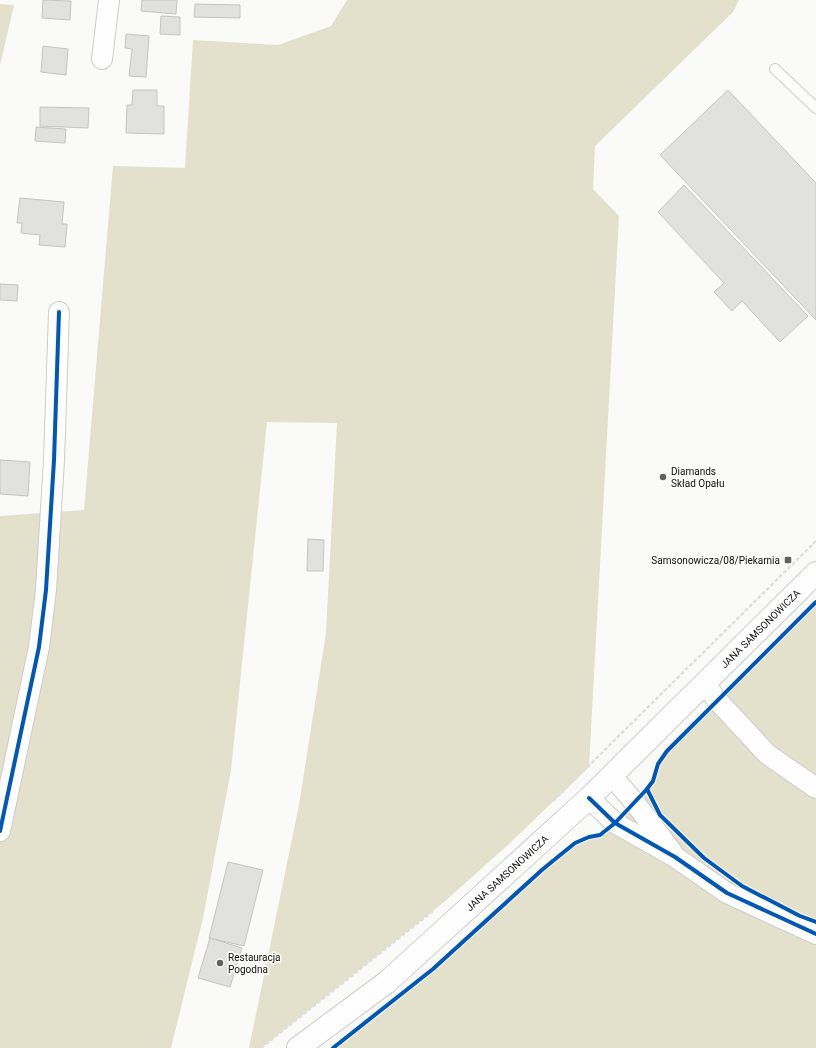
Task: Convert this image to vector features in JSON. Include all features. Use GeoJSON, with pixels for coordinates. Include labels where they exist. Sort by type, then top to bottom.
{"type":"FeatureCollection","features":[{"type":"Feature","properties":{"kind":"main road","name":"JANA SAMSONOWICZA"},"geometry":{"type":"LineString","coordinates":[[298,1048],[387,982],[589,798],[816,573]]}},
{"type":"Feature","properties":{"kind":"street"},"geometry":{"type":"LineString","coordinates":[[102,59],[109,0]]}},
{"type":"Feature","properties":{"kind":"street"},"geometry":{"type":"LineString","coordinates":[[0,831],[39,647],[45,598],[54,460],[59,312]]}},
{"type":"Feature","properties":{"kind":"street"},"geometry":{"type":"LineString","coordinates":[[705,684],[717,700],[767,754],[816,788]]}},
{"type":"Feature","properties":{"kind":"street"},"geometry":{"type":"LineString","coordinates":[[612,776],[635,803],[675,857]]}},
{"type":"Feature","properties":{"kind":"street"},"geometry":{"type":"LineString","coordinates":[[589,798],[615,822],[675,857],[727,893],[816,934]]}},
{"type":"Feature","properties":{"kind":"lane"},"geometry":{"type":"LineString","coordinates":[[775,69],[816,108]]}},
{"type":"Feature","properties":{"kind":"path"},"geometry":{"type":"LineString","coordinates":[[550,804],[816,541]]}},
{"type":"Feature","properties":{"kind":"path"},"geometry":{"type":"LineString","coordinates":[[261,1048],[438,907]]}},
{"type":"Feature","properties":{"kind":"shaded area"},"geometry":{"type":"Polygon","coordinates":[[[347,0],[739,0],[733,12],[595,146],[593,189],[619,216],[589,767],[511,842],[444,902],[261,1048],[249,1048],[299,805],[326,633],[337,423],[267,422],[231,770],[203,918],[171,1048],[0,1048],[0,516],[84,510],[113,166],[185,168],[193,40],[278,45],[331,26],[347,0]]]}},
{"type":"Feature","properties":{"kind":"shaded area"},"geometry":{"type":"Polygon","coordinates":[[[0,4],[14,5],[0,65],[0,4]]]}},
{"type":"Feature","properties":{"kind":"shaded area"},"geometry":{"type":"Polygon","coordinates":[[[816,602],[816,1048],[333,1048],[433,969],[543,869],[575,843],[589,837],[600,835],[615,823],[653,781],[658,764],[667,751],[816,602]]]}},
{"type":"Feature","properties":{"kind":"building"},"geometry":{"type":"Polygon","coordinates":[[[43,0],[71,1],[70,20],[42,18],[43,0]]]}},
{"type":"Feature","properties":{"kind":"building"},"geometry":{"type":"Polygon","coordinates":[[[142,0],[177,0],[176,14],[141,11],[142,0]]]}},
{"type":"Feature","properties":{"kind":"building"},"geometry":{"type":"Polygon","coordinates":[[[195,4],[240,5],[240,18],[194,17],[195,4]]]}},
{"type":"Feature","properties":{"kind":"building"},"geometry":{"type":"Polygon","coordinates":[[[161,16],[180,17],[180,35],[160,34],[161,16]]]}},
{"type":"Feature","properties":{"kind":"building"},"geometry":{"type":"Polygon","coordinates":[[[126,34],[149,36],[146,77],[129,76],[132,49],[125,48],[126,34]]]}},
{"type":"Feature","properties":{"kind":"building"},"geometry":{"type":"Polygon","coordinates":[[[43,46],[68,49],[66,75],[41,72],[43,46]]]}},
{"type":"Feature","properties":{"kind":"building"},"geometry":{"type":"Polygon","coordinates":[[[133,90],[157,90],[157,106],[164,106],[164,134],[126,133],[127,105],[132,105],[133,90]]]}},
{"type":"Feature","properties":{"kind":"building"},"geometry":{"type":"Polygon","coordinates":[[[728,90],[816,183],[816,320],[660,155],[728,90]]]}},
{"type":"Feature","properties":{"kind":"building"},"geometry":{"type":"Polygon","coordinates":[[[40,107],[89,108],[88,128],[40,126],[40,107]]]}},
{"type":"Feature","properties":{"kind":"building"},"geometry":{"type":"Polygon","coordinates":[[[36,127],[66,129],[65,143],[35,141],[36,127]]]}},
{"type":"Feature","properties":{"kind":"building"},"geometry":{"type":"Polygon","coordinates":[[[684,185],[808,316],[780,342],[742,301],[732,311],[714,292],[724,283],[658,212],[684,185]]]}},
{"type":"Feature","properties":{"kind":"building"},"geometry":{"type":"Polygon","coordinates":[[[20,198],[64,202],[62,224],[67,224],[65,247],[39,245],[40,235],[21,233],[22,223],[17,223],[20,198]]]}},
{"type":"Feature","properties":{"kind":"building"},"geometry":{"type":"Polygon","coordinates":[[[0,284],[18,285],[17,301],[0,300],[0,284]]]}},
{"type":"Feature","properties":{"kind":"building"},"geometry":{"type":"Polygon","coordinates":[[[0,460],[30,462],[28,496],[0,494],[0,460]]]}},
{"type":"Feature","properties":{"kind":"building"},"geometry":{"type":"Polygon","coordinates":[[[308,539],[324,540],[323,571],[307,571],[308,539]]]}},
{"type":"Feature","properties":{"kind":"building"},"geometry":{"type":"Polygon","coordinates":[[[228,862],[263,870],[244,946],[209,938],[228,862]]]}},
{"type":"Feature","properties":{"kind":"building","name":"Restauracja Pogodna"},"geometry":{"type":"Polygon","coordinates":[[[210,938],[242,948],[230,987],[198,978],[210,938]]]}},
{"type":"Feature","properties":{"kind":"cycle path"},"geometry":{"type":"LineString","coordinates":[[0,831],[39,647],[46,590],[54,460],[59,312]]}},
{"type":"Feature","properties":{"kind":"cycle path"},"geometry":{"type":"LineString","coordinates":[[333,1048],[433,969],[543,869],[575,843],[589,837],[600,835],[615,823],[653,781],[658,764],[667,751],[816,602]]}},
{"type":"Feature","properties":{"kind":"cycle path"},"geometry":{"type":"LineString","coordinates":[[647,789],[660,815],[704,858],[742,886],[800,916],[816,922]]}},
{"type":"Feature","properties":{"kind":"cycle path"},"geometry":{"type":"LineString","coordinates":[[589,798],[615,823],[675,857],[727,893],[816,934]]}},
{"type":"Feature","properties":{"kind":"place","name":"Diamands Skład Opału"},"geometry":{"type":"Point","coordinates":[663,477]}},
{"type":"Feature","properties":{"kind":"place","name":"Samsonowicza/08/Piekarnia"},"geometry":{"type":"Point","coordinates":[788,560]}},
{"type":"Feature","properties":{"kind":"place","name":"Restauracja Pogodna"},"geometry":{"type":"Point","coordinates":[220,963]}}]}
